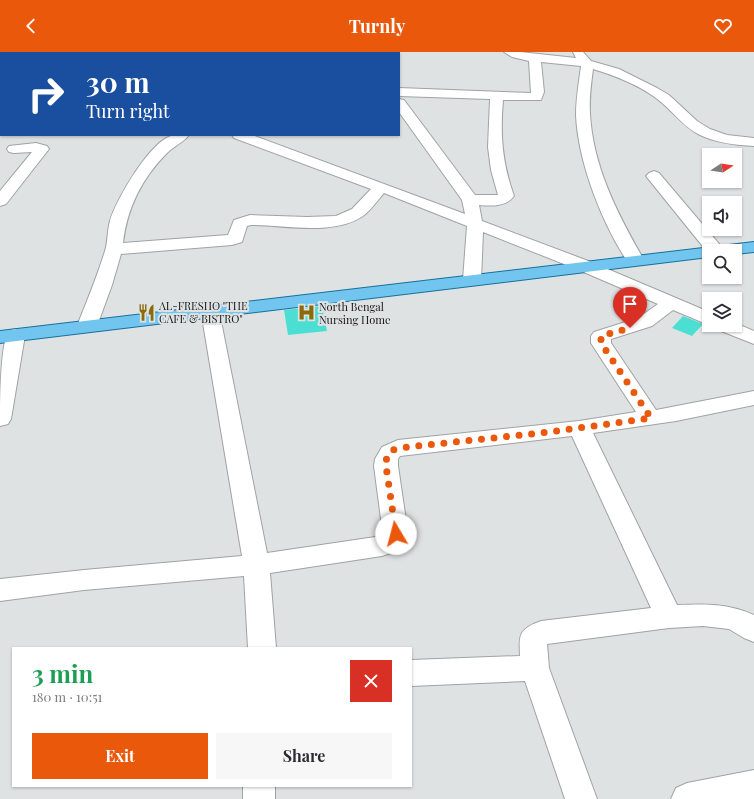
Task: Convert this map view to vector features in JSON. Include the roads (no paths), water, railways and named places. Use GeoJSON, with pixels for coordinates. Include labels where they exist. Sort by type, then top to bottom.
{"type":"FeatureCollection","features":[{"type":"Feature","properties":{"kind":"main road"},"geometry":{"type":"LineString","coordinates":[[742,248],[754,247]]}},
{"type":"Feature","properties":{"kind":"main road"},"geometry":{"type":"LineString","coordinates":[[7,336],[702,253]]}},
{"type":"Feature","properties":{"kind":"street"},"geometry":{"type":"LineString","coordinates":[[510,52],[535,57],[566,60],[614,71],[639,82],[663,98],[694,125],[711,135],[733,140],[754,142]]}},
{"type":"Feature","properties":{"kind":"street"},"geometry":{"type":"LineString","coordinates":[[577,52],[587,64],[583,113],[587,148],[600,188],[620,233],[635,260]]}},
{"type":"Feature","properties":{"kind":"street"},"geometry":{"type":"LineString","coordinates":[[400,92],[496,97],[536,97],[538,92],[535,57]]}},
{"type":"Feature","properties":{"kind":"street"},"geometry":{"type":"LineString","coordinates":[[470,200],[499,200],[504,199],[506,196],[499,176],[493,138],[496,97]]}},
{"type":"Feature","properties":{"kind":"street"},"geometry":{"type":"LineString","coordinates":[[400,104],[470,200],[475,224],[472,280]]}},
{"type":"Feature","properties":{"kind":"street"},"geometry":{"type":"LineString","coordinates":[[87,326],[103,285],[114,249],[118,224],[125,204],[147,165],[162,149],[181,136]]}},
{"type":"Feature","properties":{"kind":"street"},"geometry":{"type":"LineString","coordinates":[[242,136],[381,187],[585,266],[702,316]]}},
{"type":"Feature","properties":{"kind":"street"},"geometry":{"type":"LineString","coordinates":[[0,201],[42,150],[36,147],[10,144]]}},
{"type":"Feature","properties":{"kind":"street"},"geometry":{"type":"LineString","coordinates":[[654,176],[710,244]]}},
{"type":"Feature","properties":{"kind":"street"},"geometry":{"type":"LineString","coordinates":[[114,249],[232,240],[236,238],[240,224],[250,220],[319,222],[348,218],[358,212],[381,187]]}},
{"type":"Feature","properties":{"kind":"street"},"geometry":{"type":"LineString","coordinates":[[651,418],[601,343],[601,336],[645,322],[659,313],[670,303]]}},
{"type":"Feature","properties":{"kind":"street"},"geometry":{"type":"LineString","coordinates":[[210,311],[256,565],[262,647]]}},
{"type":"Feature","properties":{"kind":"street"},"geometry":{"type":"LineString","coordinates":[[740,332],[754,338]]}},
{"type":"Feature","properties":{"kind":"street"},"geometry":{"type":"LineString","coordinates":[[0,419],[7,336]]}},
{"type":"Feature","properties":{"kind":"street"},"geometry":{"type":"LineString","coordinates":[[0,590],[84,580],[256,565],[382,546],[392,543],[396,534],[386,466],[386,457],[390,451],[398,448],[579,428],[651,418],[754,398]]}},
{"type":"Feature","properties":{"kind":"street"},"geometry":{"type":"LineString","coordinates":[[579,428],[669,617]]}},
{"type":"Feature","properties":{"kind":"street"},"geometry":{"type":"LineString","coordinates":[[581,799],[535,668],[533,638],[541,633],[669,617],[720,615],[745,622],[754,630]]}},
{"type":"Feature","properties":{"kind":"street"},"geometry":{"type":"LineString","coordinates":[[412,673],[535,668]]}},
{"type":"Feature","properties":{"kind":"street"},"geometry":{"type":"LineString","coordinates":[[687,799],[754,785]]}},
{"type":"Feature","properties":{"kind":"street"},"geometry":{"type":"LineString","coordinates":[[259,799],[260,787]]}},
{"type":"Feature","properties":{"kind":"place","name":"AL-FRESHO \"THE CAFE & BISTRO\""},"geometry":{"type":"Point","coordinates":[146,312]}},
{"type":"Feature","properties":{"kind":"place","name":"North Bengal Nursing Home"},"geometry":{"type":"Point","coordinates":[306,313]}}]}
